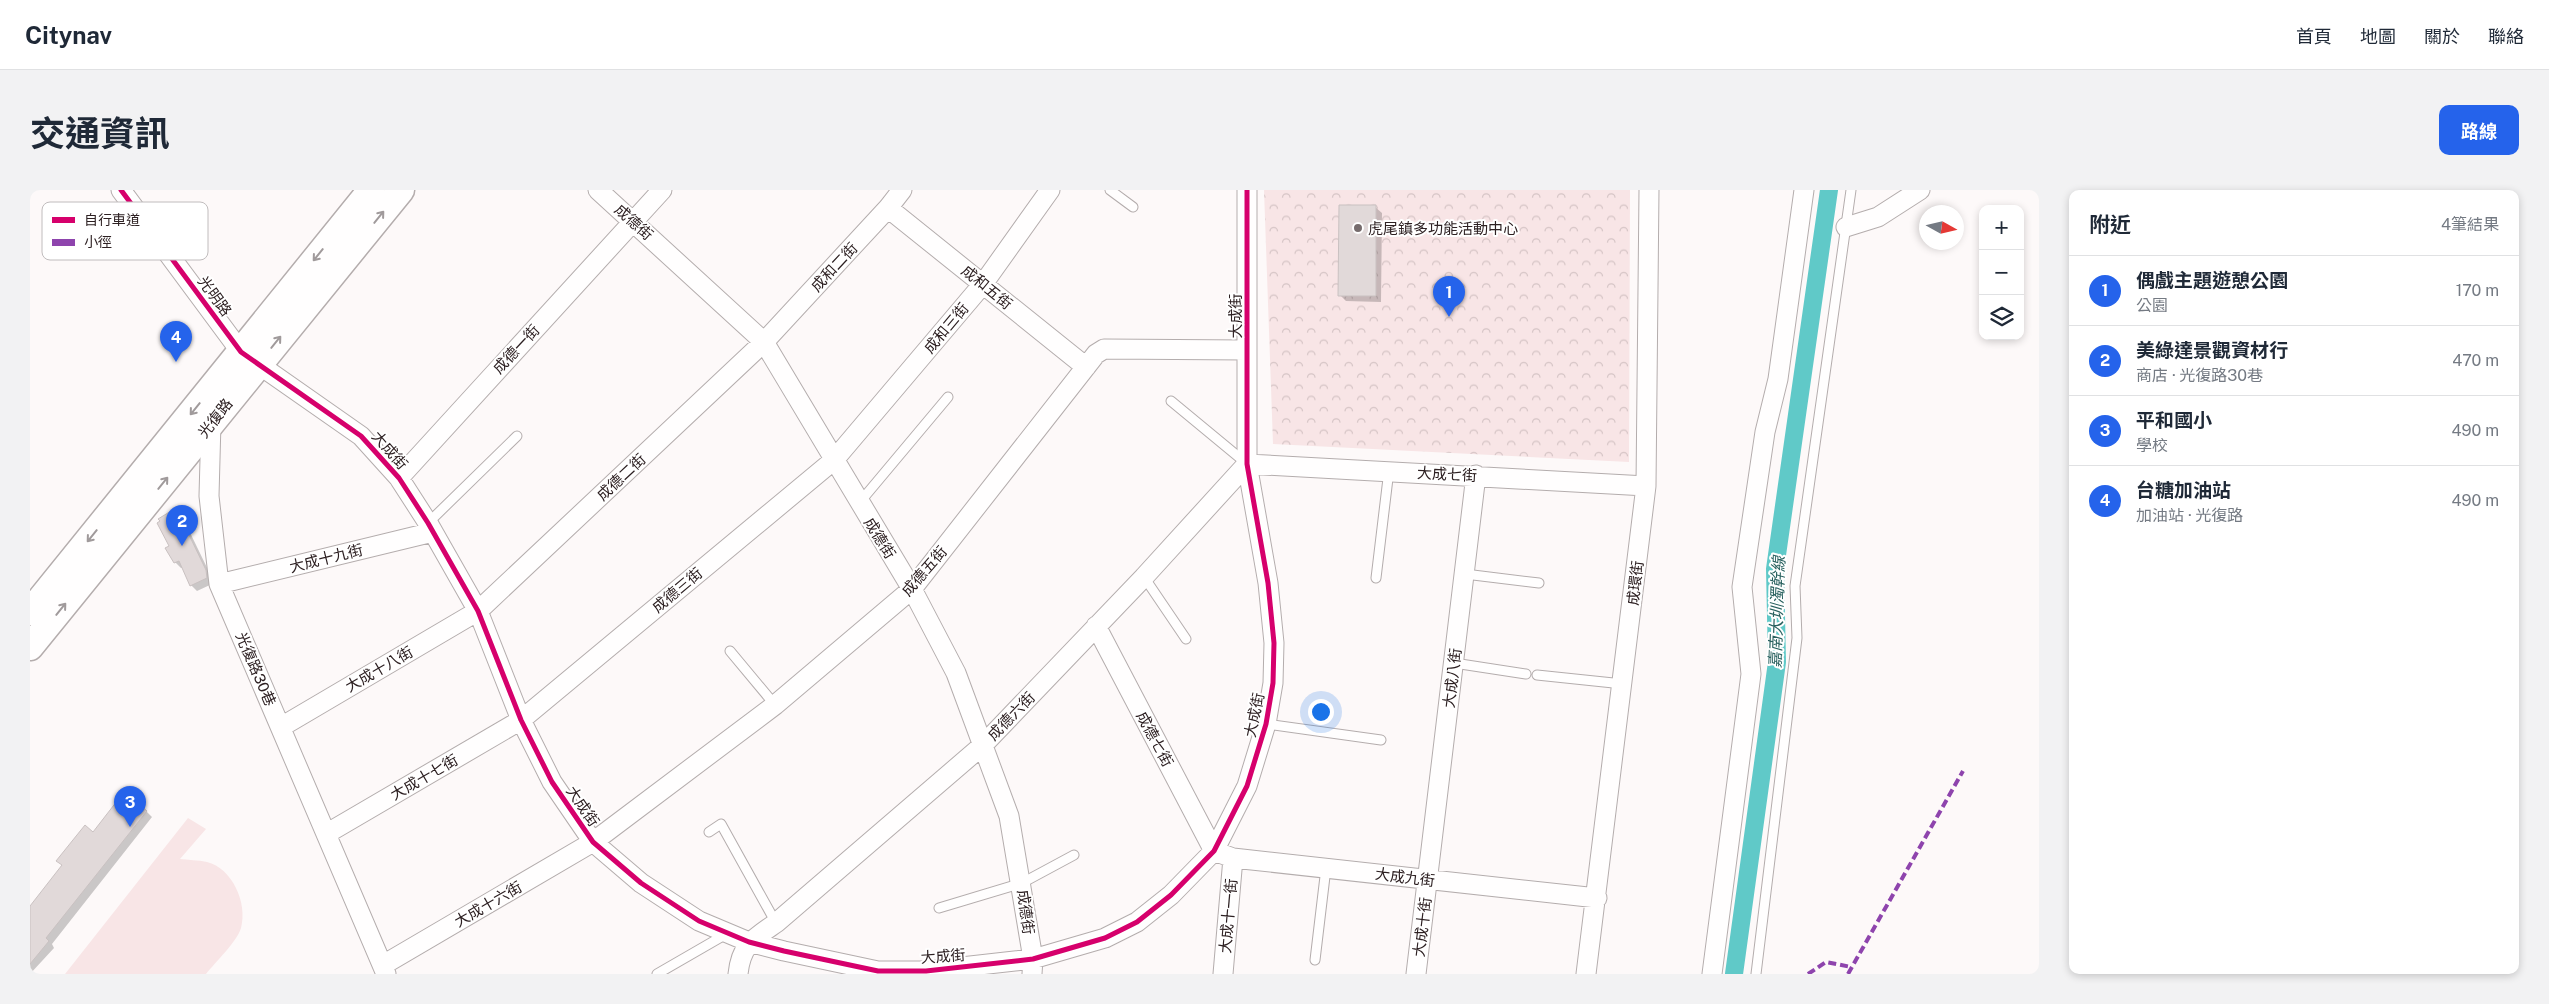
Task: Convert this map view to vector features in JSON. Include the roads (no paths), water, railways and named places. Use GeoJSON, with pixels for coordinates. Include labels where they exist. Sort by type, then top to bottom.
{"type":"FeatureCollection","features":[{"type":"Feature","properties":{"kind":"main road","name":"光復路"},"geometry":{"type":"LineString","coordinates":[[30,647],[210,426],[249,358],[371,190]]}},
{"type":"Feature","properties":{"kind":"main road","name":"光復路"},"geometry":{"type":"LineString","coordinates":[[30,612],[249,358],[401,190]]}},
{"type":"Feature","properties":{"kind":"street","name":"光明路"},"geometry":{"type":"LineString","coordinates":[[121,190],[130,202]]}},
{"type":"Feature","properties":{"kind":"street","name":"成德街"},"geometry":{"type":"LineString","coordinates":[[598,190],[764,342],[912,589],[956,673],[1009,816],[1022,883],[1033,967]]}},
{"type":"Feature","properties":{"kind":"street","name":"成德一街"},"geometry":{"type":"LineString","coordinates":[[399,478],[662,190]]}},
{"type":"Feature","properties":{"kind":"street","name":"成和二街"},"geometry":{"type":"LineString","coordinates":[[764,342],[888,208],[902,190]]}},
{"type":"Feature","properties":{"kind":"street","name":"成和三街"},"geometry":{"type":"LineString","coordinates":[[834,460],[982,284],[1050,190]]}},
{"type":"Feature","properties":{"kind":"street","name":"大成街"},"geometry":{"type":"LineString","coordinates":[[249,358],[361,436],[399,478],[478,611],[521,720],[552,782],[593,842],[641,883],[699,921],[750,942],[878,972],[1033,967],[1105,938],[1136,922],[1171,895],[1214,851],[1247,786],[1266,724],[1273,683],[1274,643],[1268,583],[1247,464],[1247,190]]}},
{"type":"Feature","properties":{"kind":"street","name":"成環街"},"geometry":{"type":"LineString","coordinates":[[1586,974],[1597,898],[1646,486],[1649,190]]}},
{"type":"Feature","properties":{"kind":"street"},"geometry":{"type":"LineString","coordinates":[[1712,974],[1751,674],[1742,587],[1765,432],[1778,379],[1804,190]]}},
{"type":"Feature","properties":{"kind":"street"},"geometry":{"type":"LineString","coordinates":[[1846,227],[1878,217],[1920,190]]}},
{"type":"Feature","properties":{"kind":"street","name":"成和五街"},"geometry":{"type":"LineString","coordinates":[[888,208],[1086,367]]}},
{"type":"Feature","properties":{"kind":"street","name":"光明路"},"geometry":{"type":"LineString","coordinates":[[174,260],[249,358]]}},
{"type":"Feature","properties":{"kind":"street","name":"成德二街"},"geometry":{"type":"LineString","coordinates":[[478,611],[764,342]]}},
{"type":"Feature","properties":{"kind":"street","name":"成德五街"},"geometry":{"type":"LineString","coordinates":[[593,842],[775,705],[912,589],[1096,354],[1104,349],[1247,350]]}},
{"type":"Feature","properties":{"kind":"street","name":"光復路30巷"},"geometry":{"type":"LineString","coordinates":[[210,426],[209,496],[219,584],[385,969]]}},
{"type":"Feature","properties":{"kind":"street","name":"成德三街"},"geometry":{"type":"LineString","coordinates":[[521,720],[834,460]]}},
{"type":"Feature","properties":{"kind":"street","name":"大成七街"},"geometry":{"type":"LineString","coordinates":[[1247,464],[1389,470],[1646,486]]}},
{"type":"Feature","properties":{"kind":"street","name":"成德六街"},"geometry":{"type":"LineString","coordinates":[[750,942],[776,922],[983,745],[1144,577],[1247,464]]}},
{"type":"Feature","properties":{"kind":"street","name":"大成八街"},"geometry":{"type":"LineString","coordinates":[[1428,880],[1476,475]]}},
{"type":"Feature","properties":{"kind":"street","name":"大成十九街"},"geometry":{"type":"LineString","coordinates":[[219,584],[430,528]]}},
{"type":"Feature","properties":{"kind":"street","name":"大成十八街"},"geometry":{"type":"LineString","coordinates":[[281,727],[478,611]]}},
{"type":"Feature","properties":{"kind":"street","name":"成德七街"},"geometry":{"type":"LineString","coordinates":[[1096,626],[1214,851]]}},
{"type":"Feature","properties":{"kind":"street","name":"大成十七街"},"geometry":{"type":"LineString","coordinates":[[326,834],[521,720]]}},
{"type":"Feature","properties":{"kind":"street","name":"大成十六街"},"geometry":{"type":"LineString","coordinates":[[385,969],[593,842]]}},
{"type":"Feature","properties":{"kind":"street","name":"大成九街"},"geometry":{"type":"LineString","coordinates":[[1214,851],[1233,858],[1597,898]]}},
{"type":"Feature","properties":{"kind":"street","name":"大成十一街"},"geometry":{"type":"LineString","coordinates":[[1223,974],[1233,858]]}},
{"type":"Feature","properties":{"kind":"street","name":"大成十街"},"geometry":{"type":"LineString","coordinates":[[1416,974],[1428,880]]}},
{"type":"Feature","properties":{"kind":"street"},"geometry":{"type":"LineString","coordinates":[[738,974],[740,957],[750,942]]}},
{"type":"Feature","properties":{"kind":"lane"},"geometry":{"type":"LineString","coordinates":[[1110,190],[1133,208]]}},
{"type":"Feature","properties":{"kind":"lane"},"geometry":{"type":"LineString","coordinates":[[1756,974],[1797,638],[1795,586],[1851,190]]}},
{"type":"Feature","properties":{"kind":"lane"},"geometry":{"type":"LineString","coordinates":[[859,503],[948,397]]}},
{"type":"Feature","properties":{"kind":"lane"},"geometry":{"type":"LineString","coordinates":[[1171,400],[1247,464]]}},
{"type":"Feature","properties":{"kind":"lane"},"geometry":{"type":"LineString","coordinates":[[430,528],[517,436]]}},
{"type":"Feature","properties":{"kind":"lane"},"geometry":{"type":"LineString","coordinates":[[1376,578],[1389,470]]}},
{"type":"Feature","properties":{"kind":"lane"},"geometry":{"type":"LineString","coordinates":[[1464,574],[1539,583]]}},
{"type":"Feature","properties":{"kind":"lane"},"geometry":{"type":"LineString","coordinates":[[1144,577],[1186,639]]}},
{"type":"Feature","properties":{"kind":"lane"},"geometry":{"type":"LineString","coordinates":[[730,651],[775,705]]}},
{"type":"Feature","properties":{"kind":"lane"},"geometry":{"type":"LineString","coordinates":[[1454,663],[1526,674]]}},
{"type":"Feature","properties":{"kind":"lane"},"geometry":{"type":"LineString","coordinates":[[1537,675],[1623,684]]}},
{"type":"Feature","properties":{"kind":"lane"},"geometry":{"type":"LineString","coordinates":[[1266,724],[1381,740]]}},
{"type":"Feature","properties":{"kind":"lane"},"geometry":{"type":"LineString","coordinates":[[708,832],[721,824],[776,922]]}},
{"type":"Feature","properties":{"kind":"lane"},"geometry":{"type":"LineString","coordinates":[[939,908],[1022,883],[1074,855]]}},
{"type":"Feature","properties":{"kind":"lane"},"geometry":{"type":"LineString","coordinates":[[1315,960],[1326,868]]}},
{"type":"Feature","properties":{"kind":"lane"},"geometry":{"type":"LineString","coordinates":[[657,974],[728,933]]}},
{"type":"Feature","properties":{"kind":"waterway","name":"嘉南大圳濁幹線"},"geometry":{"type":"LineString","coordinates":[[1734,974],[1777,662],[1775,569],[1829,190]]}},
{"type":"Feature","properties":{"kind":"place","name":"虎尾鎮多功能活動中心"},"geometry":{"type":"Point","coordinates":[1358,228]}},
{"type":"Feature","properties":{"kind":"place","name":"偶戲主題遊憩公園"},"geometry":{"type":"Point","coordinates":[1449,317]}},
{"type":"Feature","properties":{"kind":"place","name":"台糖加油站"},"geometry":{"type":"Point","coordinates":[176,362]}},
{"type":"Feature","properties":{"kind":"place","name":"美綠達景觀資材行"},"geometry":{"type":"Point","coordinates":[182,546]}},
{"type":"Feature","properties":{"kind":"place","name":"平和國小"},"geometry":{"type":"Point","coordinates":[130,827]}}]}
